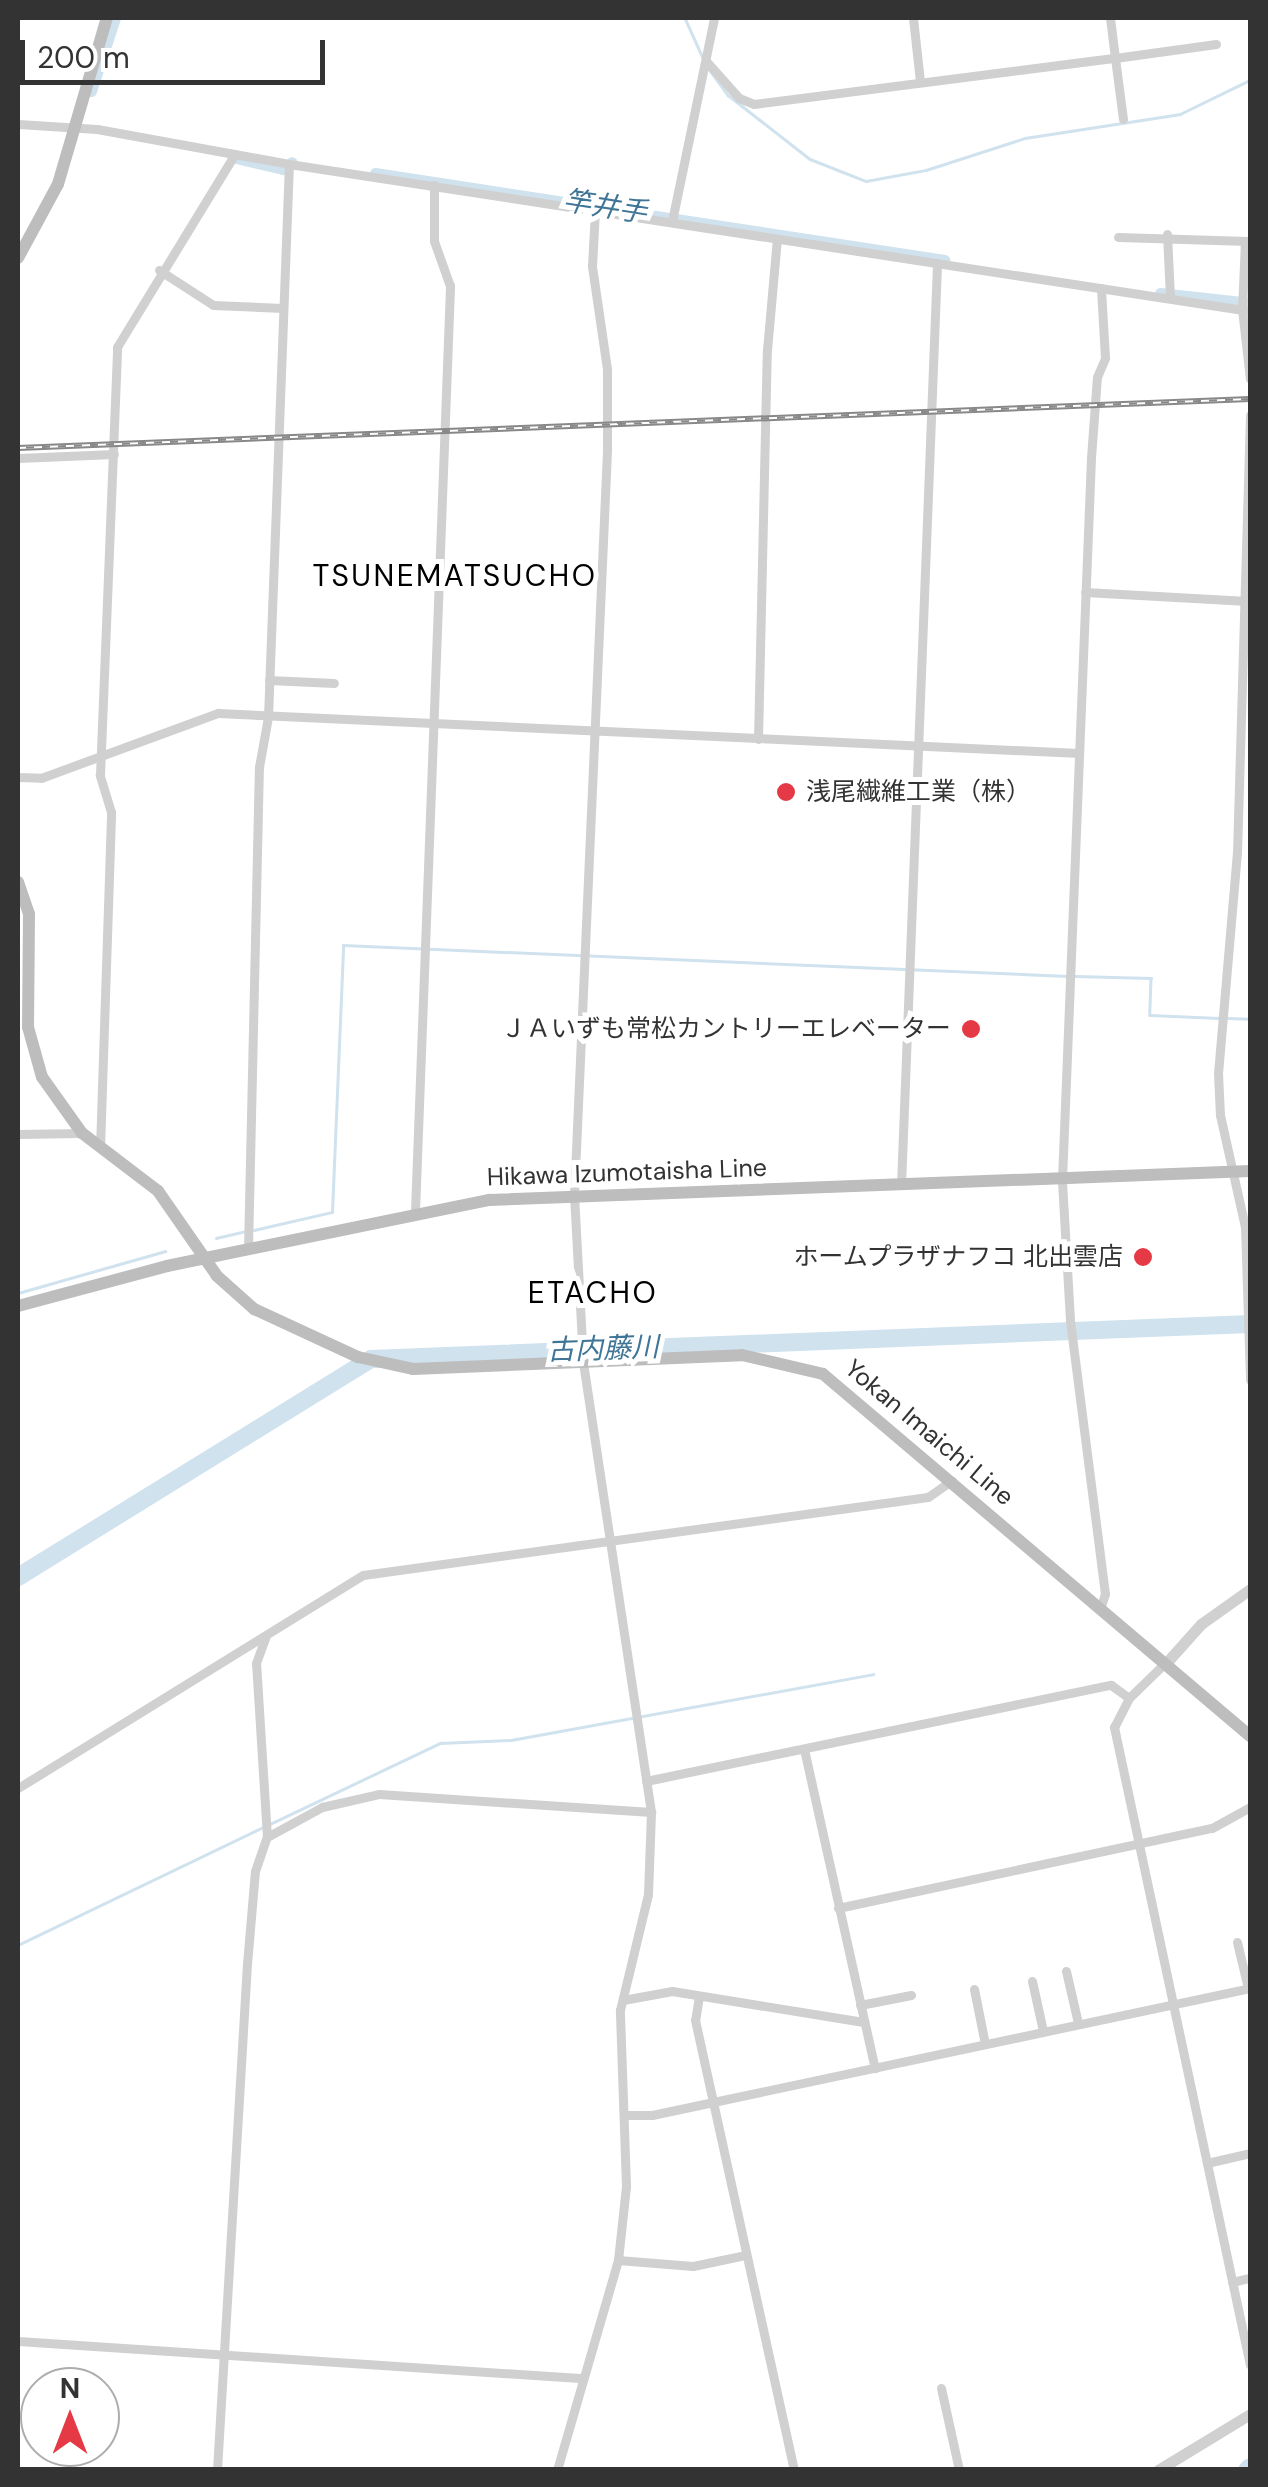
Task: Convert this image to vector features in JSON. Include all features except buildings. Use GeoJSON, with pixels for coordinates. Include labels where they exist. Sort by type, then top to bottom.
{"type":"FeatureCollection","features":[{"type":"Feature","properties":{"kind":"main road"},"geometry":{"type":"LineString","coordinates":[[18,258],[58,184],[70,129],[107,18]]}},
{"type":"Feature","properties":{"kind":"main road","name":"Yokan Imaichi Line"},"geometry":{"type":"LineString","coordinates":[[18,882],[29,914],[32,1054],[56,1101],[100,1148],[158,1191],[203,1258],[254,1309],[358,1357],[440,1371],[742,1355],[799,1364],[849,1392],[1250,1736]]}},
{"type":"Feature","properties":{"kind":"main road","name":"Hikawa Izumotaisha Line"},"geometry":{"type":"LineString","coordinates":[[18,1306],[203,1258],[415,1211],[574,1195],[1231,1174],[1250,1170]]}},
{"type":"Feature","properties":{"kind":"street"},"geometry":{"type":"LineString","coordinates":[[672,221],[714,18]]}},
{"type":"Feature","properties":{"kind":"street"},"geometry":{"type":"LineString","coordinates":[[913,18],[920,81]]}},
{"type":"Feature","properties":{"kind":"street"},"geometry":{"type":"LineString","coordinates":[[1110,18],[1123,119]]}},
{"type":"Feature","properties":{"kind":"street"},"geometry":{"type":"LineString","coordinates":[[706,61],[740,98],[754,104],[1216,44]]}},
{"type":"Feature","properties":{"kind":"street"},"geometry":{"type":"LineString","coordinates":[[18,124],[1246,310]]}},
{"type":"Feature","properties":{"kind":"street"},"geometry":{"type":"LineString","coordinates":[[100,1148],[111,812],[101,758],[117,347],[159,270],[235,154]]}},
{"type":"Feature","properties":{"kind":"street"},"geometry":{"type":"LineString","coordinates":[[248,1249],[259,767],[268,717],[289,164]]}},
{"type":"Feature","properties":{"kind":"street"},"geometry":{"type":"LineString","coordinates":[[415,1211],[450,286],[434,241],[434,185]]}},
{"type":"Feature","properties":{"kind":"street"},"geometry":{"type":"LineString","coordinates":[[557,2470],[580,2378],[618,2260],[626,2186],[623,2000],[648,1894],[651,1812],[583,1361],[574,1195],[607,417],[592,266],[595,212]]}},
{"type":"Feature","properties":{"kind":"street"},"geometry":{"type":"LineString","coordinates":[[1166,234],[1170,298]]}},
{"type":"Feature","properties":{"kind":"street"},"geometry":{"type":"LineString","coordinates":[[1118,236],[1166,234],[1248,241],[1250,379]]}},
{"type":"Feature","properties":{"kind":"street"},"geometry":{"type":"LineString","coordinates":[[758,739],[767,350],[777,239]]}},
{"type":"Feature","properties":{"kind":"street"},"geometry":{"type":"LineString","coordinates":[[901,1185],[938,263]]}},
{"type":"Feature","properties":{"kind":"street"},"geometry":{"type":"LineString","coordinates":[[159,270],[213,305],[282,308]]}},
{"type":"Feature","properties":{"kind":"street"},"geometry":{"type":"LineString","coordinates":[[1100,1609],[1104,1594],[1070,1320],[1062,1180],[1094,401],[1105,358],[1102,288]]}},
{"type":"Feature","properties":{"kind":"street"},"geometry":{"type":"LineString","coordinates":[[1250,415],[1248,601],[1237,852],[1218,1073],[1231,1174],[1245,1228],[1250,1380]]}},
{"type":"Feature","properties":{"kind":"street"},"geometry":{"type":"LineString","coordinates":[[18,458],[114,454]]}},
{"type":"Feature","properties":{"kind":"street"},"geometry":{"type":"LineString","coordinates":[[1086,592],[1248,601]]}},
{"type":"Feature","properties":{"kind":"street"},"geometry":{"type":"LineString","coordinates":[[269,680],[334,683]]}},
{"type":"Feature","properties":{"kind":"street"},"geometry":{"type":"LineString","coordinates":[[18,777],[42,778],[218,713],[1079,752]]}},
{"type":"Feature","properties":{"kind":"street"},"geometry":{"type":"LineString","coordinates":[[1237,852],[1250,853]]}},
{"type":"Feature","properties":{"kind":"street"},"geometry":{"type":"LineString","coordinates":[[18,1134],[82,1132]]}},
{"type":"Feature","properties":{"kind":"street"},"geometry":{"type":"LineString","coordinates":[[18,1788],[362,1576],[928,1497],[952,1480]]}},
{"type":"Feature","properties":{"kind":"street"},"geometry":{"type":"LineString","coordinates":[[1250,1589],[1200,1624],[1129,1698],[1114,1727],[1232,2282],[1245,2318],[1250,2365]]}},
{"type":"Feature","properties":{"kind":"street"},"geometry":{"type":"LineString","coordinates":[[217,2470],[249,1946],[255,1872],[267,1836],[256,1663],[266,1636]]}},
{"type":"Feature","properties":{"kind":"street"},"geometry":{"type":"LineString","coordinates":[[646,1782],[1111,1685],[1129,1698]]}},
{"type":"Feature","properties":{"kind":"street"},"geometry":{"type":"LineString","coordinates":[[804,1749],[875,2068]]}},
{"type":"Feature","properties":{"kind":"street"},"geometry":{"type":"LineString","coordinates":[[267,1836],[322,1807],[379,1794],[651,1812]]}},
{"type":"Feature","properties":{"kind":"street"},"geometry":{"type":"LineString","coordinates":[[838,1908],[1212,1828],[1250,1807]]}},
{"type":"Feature","properties":{"kind":"street"},"geometry":{"type":"LineString","coordinates":[[625,2115],[714,2103],[1250,1988],[1238,1942]]}},
{"type":"Feature","properties":{"kind":"street"},"geometry":{"type":"LineString","coordinates":[[1066,1971],[1078,2023]]}},
{"type":"Feature","properties":{"kind":"street"},"geometry":{"type":"LineString","coordinates":[[1032,1981],[1043,2031]]}},
{"type":"Feature","properties":{"kind":"street"},"geometry":{"type":"LineString","coordinates":[[974,1989],[986,2044]]}},
{"type":"Feature","properties":{"kind":"street"},"geometry":{"type":"LineString","coordinates":[[623,2000],[672,1991],[864,2022]]}},
{"type":"Feature","properties":{"kind":"street"},"geometry":{"type":"LineString","coordinates":[[860,2006],[910,1995]]}},
{"type":"Feature","properties":{"kind":"street"},"geometry":{"type":"LineString","coordinates":[[699,1996],[695,2020],[794,2470]]}},
{"type":"Feature","properties":{"kind":"street"},"geometry":{"type":"LineString","coordinates":[[1206,2163],[1250,2153]]}},
{"type":"Feature","properties":{"kind":"street"},"geometry":{"type":"LineString","coordinates":[[618,2260],[693,2266],[745,2255]]}},
{"type":"Feature","properties":{"kind":"street"},"geometry":{"type":"LineString","coordinates":[[1232,2282],[1250,2278]]}},
{"type":"Feature","properties":{"kind":"street"},"geometry":{"type":"LineString","coordinates":[[18,2341],[580,2378]]}},
{"type":"Feature","properties":{"kind":"street"},"geometry":{"type":"LineString","coordinates":[[941,2388],[960,2470]]}},
{"type":"Feature","properties":{"kind":"street"},"geometry":{"type":"LineString","coordinates":[[1158,2470],[1250,2414]]}},
{"type":"Feature","properties":{"kind":"waterway","name":"竿井手"},"geometry":{"type":"LineString","coordinates":[[91,91],[115,18]]}},
{"type":"Feature","properties":{"kind":"waterway"},"geometry":{"type":"LineString","coordinates":[[685,18],[703,58]]}},
{"type":"Feature","properties":{"kind":"waterway"},"geometry":{"type":"LineString","coordinates":[[709,69],[728,95],[810,159],[866,181],[926,170],[1025,138],[1180,114],[1250,80]]}},
{"type":"Feature","properties":{"kind":"waterway","name":"竿井手"},"geometry":{"type":"LineString","coordinates":[[236,158],[283,169],[292,162]]}},
{"type":"Feature","properties":{"kind":"waterway","name":"竿井手"},"geometry":{"type":"LineString","coordinates":[[375,173],[944,260]]}},
{"type":"Feature","properties":{"kind":"waterway","name":"竿井手"},"geometry":{"type":"LineString","coordinates":[[1160,293],[1250,303]]}},
{"type":"Feature","properties":{"kind":"waterway"},"geometry":{"type":"LineString","coordinates":[[254,1230],[332,1212],[343,945],[1067,976]]}},
{"type":"Feature","properties":{"kind":"waterway"},"geometry":{"type":"LineString","coordinates":[[1075,976],[1151,978],[1150,1015],[1219,1018]]}},
{"type":"Feature","properties":{"kind":"waterway"},"geometry":{"type":"LineString","coordinates":[[1227,1018],[1250,1019]]}},
{"type":"Feature","properties":{"kind":"waterway"},"geometry":{"type":"LineString","coordinates":[[216,1238],[246,1231]]}},
{"type":"Feature","properties":{"kind":"waterway"},"geometry":{"type":"LineString","coordinates":[[18,1293],[165,1251]]}},
{"type":"Feature","properties":{"kind":"waterway","name":"古内藤川"},"geometry":{"type":"LineString","coordinates":[[18,1577],[371,1359],[1250,1324]]}},
{"type":"Feature","properties":{"kind":"waterway"},"geometry":{"type":"LineString","coordinates":[[268,1825],[440,1743],[511,1740],[873,1674]]}},
{"type":"Feature","properties":{"kind":"waterway"},"geometry":{"type":"LineString","coordinates":[[18,1945],[261,1828]]}},
{"type":"Feature","properties":{"kind":"waterway"},"geometry":{"type":"LineString","coordinates":[[1247,2470],[1250,2467]]}},
{"type":"Feature","properties":{"kind":"railway"},"geometry":{"type":"LineString","coordinates":[[18,448],[1250,399]]}},
{"type":"Feature","properties":{"kind":"place","name":"浅尾繊維工業（株）"},"geometry":{"type":"Point","coordinates":[786,792]}},
{"type":"Feature","properties":{"kind":"place","name":"ＪＡいずも常松カントリーエレベーター"},"geometry":{"type":"Point","coordinates":[971,1029]}},
{"type":"Feature","properties":{"kind":"place","name":"ホームプラザナフコ 北出雲店"},"geometry":{"type":"Point","coordinates":[1143,1257]}},
{"type":"Feature","properties":{"kind":"district","name":"TSUNEMATSUCHO"},"geometry":{"type":"Point","coordinates":[455,576]}},
{"type":"Feature","properties":{"kind":"district","name":"ETACHO"},"geometry":{"type":"Point","coordinates":[593,1293]}}]}
